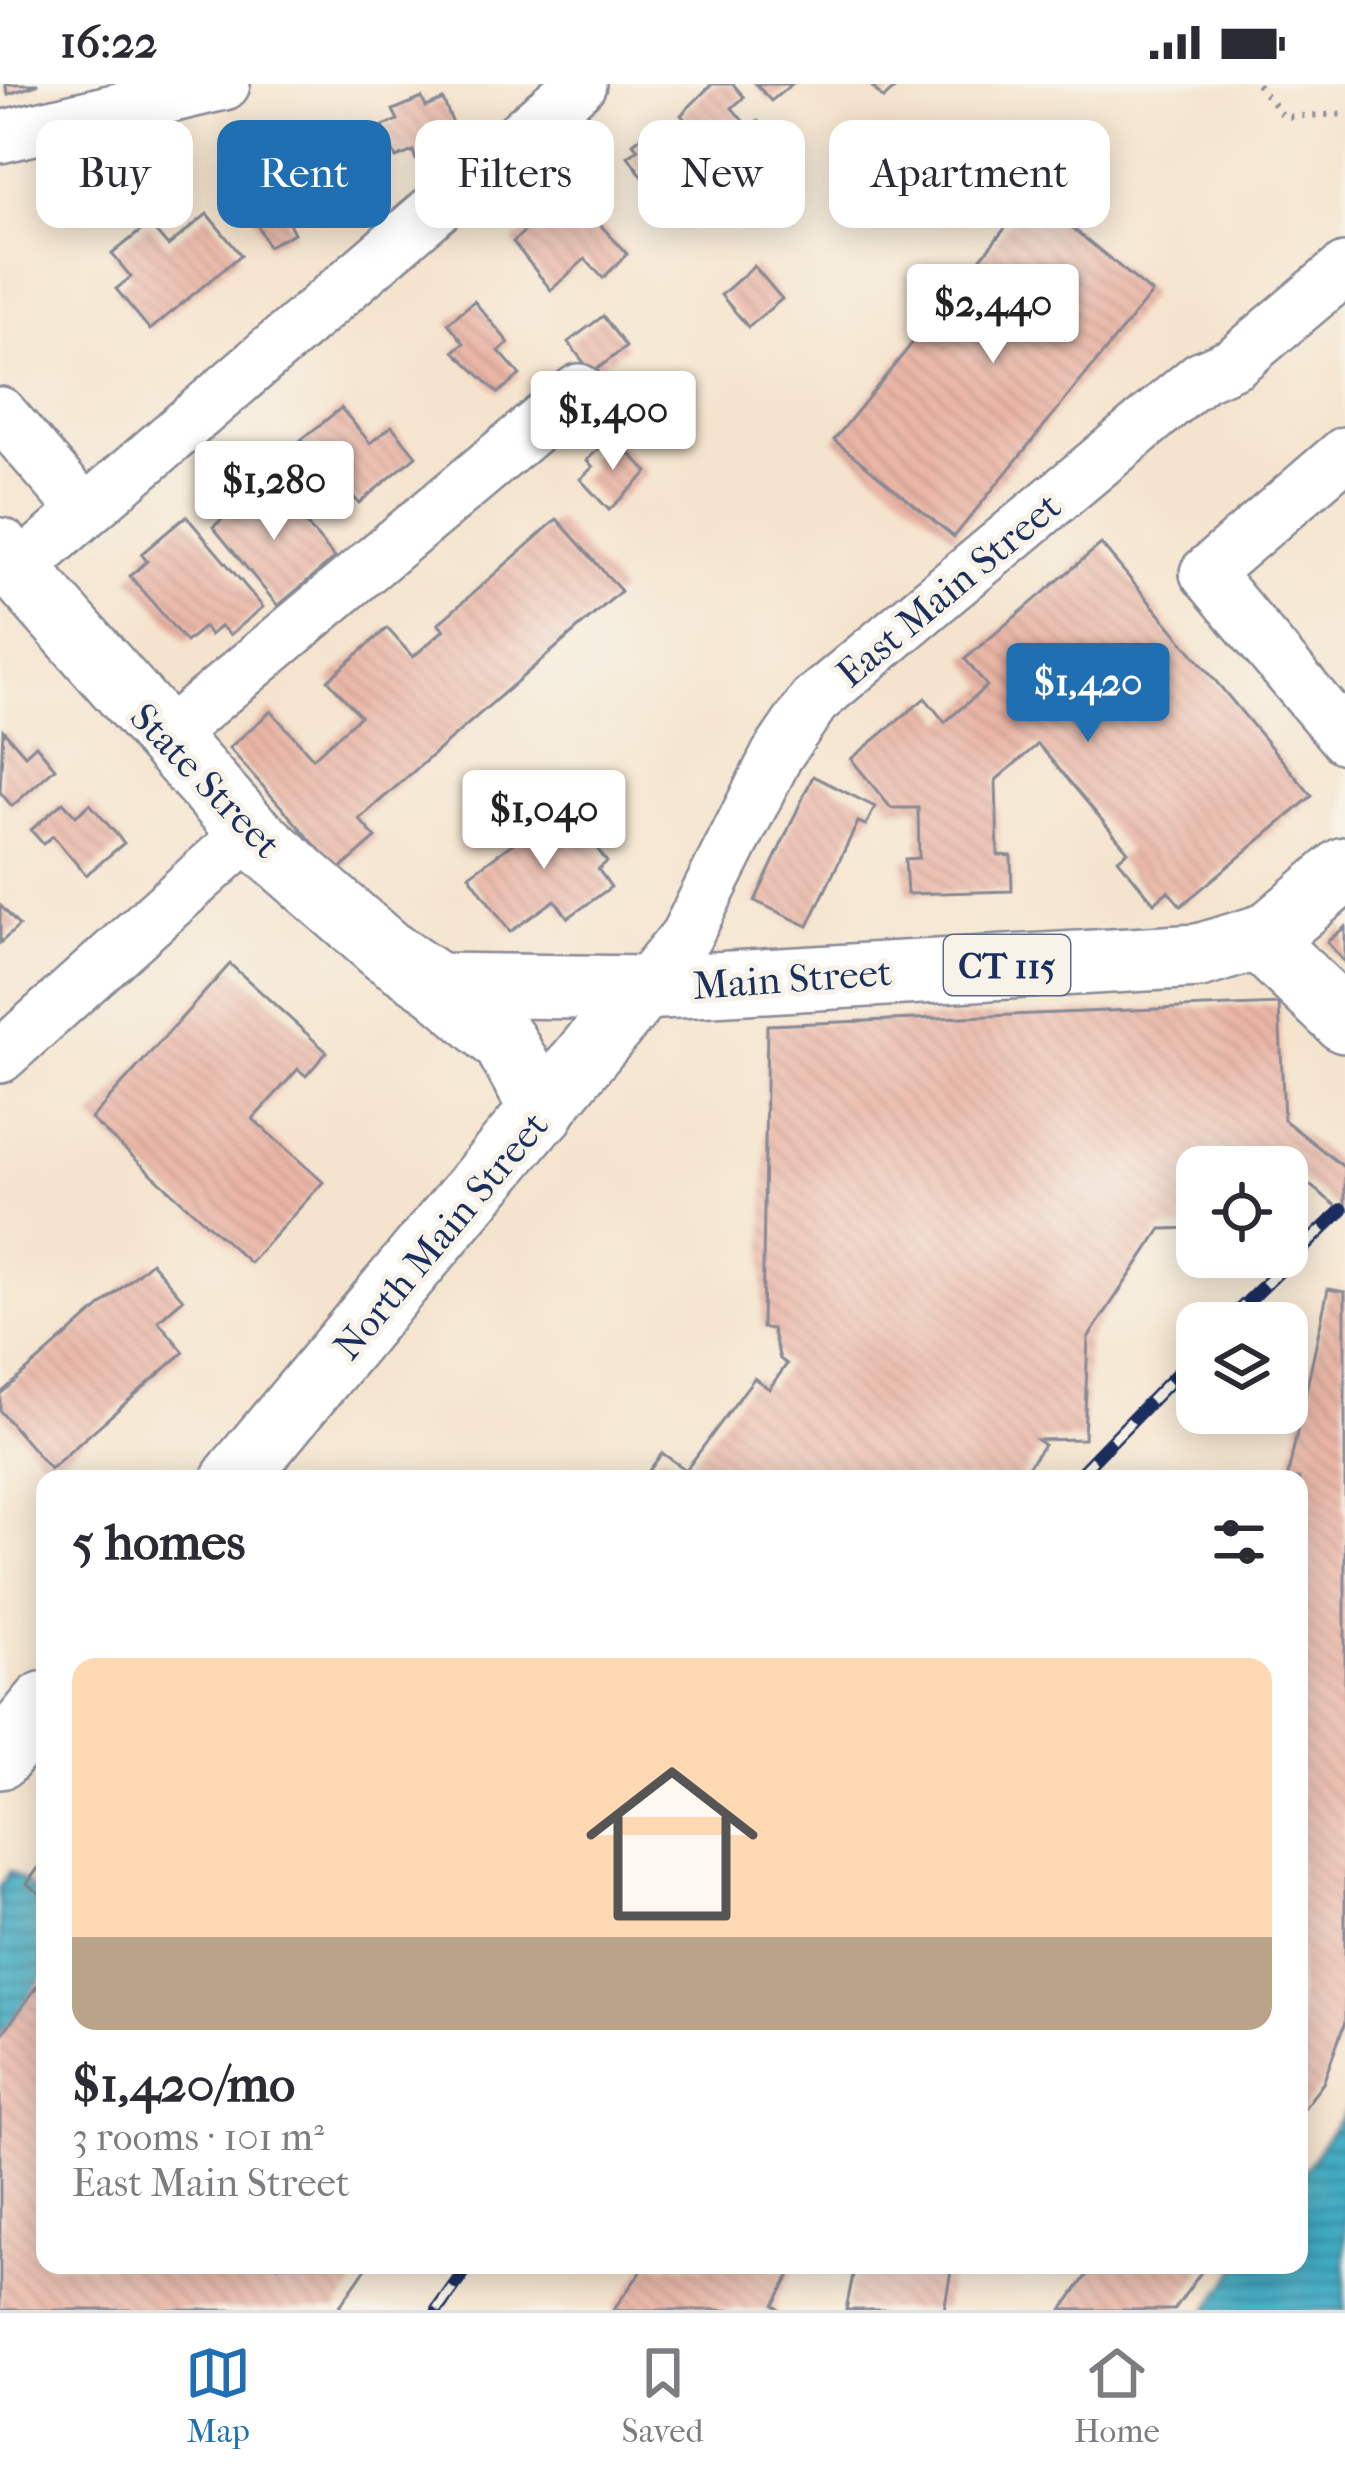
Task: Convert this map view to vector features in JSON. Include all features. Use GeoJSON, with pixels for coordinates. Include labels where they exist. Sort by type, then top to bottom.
{"type":"FeatureCollection","features":[{"type":"Feature","properties":{"kind":"main road","name":"State Street"},"geometry":{"type":"LineString","coordinates":[[9,560],[250,832],[386,951],[437,985],[506,1043],[543,1112]]}},
{"type":"Feature","properties":{"kind":"main road","name":"Main Street"},"geometry":{"type":"LineString","coordinates":[[643,988],[1199,956],[1258,938],[1345,869]]}},
{"type":"Feature","properties":{"kind":"main road"},"geometry":{"type":"LineString","coordinates":[[1258,938],[1340,1017]]}},
{"type":"Feature","properties":{"kind":"main road"},"geometry":{"type":"LineString","coordinates":[[437,985],[643,988]]}},
{"type":"Feature","properties":{"kind":"main road","name":"North Main Street"},"geometry":{"type":"LineString","coordinates":[[242,1470],[643,988]]}},
{"type":"Feature","properties":{"kind":"main road"},"geometry":{"type":"LineString","coordinates":[[0,1757],[36,1714]]}},
{"type":"Feature","properties":{"kind":"street"},"geometry":{"type":"LineString","coordinates":[[0,137],[224,84]]}},
{"type":"Feature","properties":{"kind":"street"},"geometry":{"type":"LineString","coordinates":[[9,560],[86,511],[580,84]]}},
{"type":"Feature","properties":{"kind":"street","name":"East Main Street"},"geometry":{"type":"LineString","coordinates":[[643,988],[686,936],[777,755],[814,701],[1201,377],[1234,362],[1345,269]]}},
{"type":"Feature","properties":{"kind":"street"},"geometry":{"type":"LineString","coordinates":[[163,739],[579,390]]}},
{"type":"Feature","properties":{"kind":"street"},"geometry":{"type":"LineString","coordinates":[[0,413],[86,511]]}},
{"type":"Feature","properties":{"kind":"street"},"geometry":{"type":"LineString","coordinates":[[1345,454],[1206,574],[1345,738]]}},
{"type":"Feature","properties":{"kind":"street"},"geometry":{"type":"LineString","coordinates":[[0,1057],[250,832]]}},
{"type":"Feature","properties":{"kind":"path"},"geometry":{"type":"LineString","coordinates":[[1257,84],[1284,117],[1345,114]]}},
{"type":"Feature","properties":{"kind":"water"},"geometry":{"type":"Polygon","coordinates":[[[10,1871],[36,1890],[36,1987],[0,2037],[0,1887],[10,1871]]]}},
{"type":"Feature","properties":{"kind":"water"},"geometry":{"type":"Polygon","coordinates":[[[1345,2111],[1345,2310],[1208,2310],[1233,2274],[1308,2274],[1308,2165],[1345,2111]]]}},
{"type":"Feature","properties":{"kind":"building"},"geometry":{"type":"Polygon","coordinates":[[[5,84],[37,84],[37,85],[8,94],[5,84]]]}},
{"type":"Feature","properties":{"kind":"building"},"geometry":{"type":"Polygon","coordinates":[[[712,84],[733,84],[744,97],[732,108],[742,120],[685,120],[681,115],[712,84]]]}},
{"type":"Feature","properties":{"kind":"building"},"geometry":{"type":"Polygon","coordinates":[[[756,84],[792,84],[771,101],[756,84]]]}},
{"type":"Feature","properties":{"kind":"building"},"geometry":{"type":"Polygon","coordinates":[[[870,84],[900,84],[883,99],[870,84]]]}},
{"type":"Feature","properties":{"kind":"building"},"geometry":{"type":"Polygon","coordinates":[[[422,98],[426,107],[443,100],[451,120],[415,120],[415,157],[413,151],[396,158],[391,123],[398,120],[393,110],[422,98]]]}},
{"type":"Feature","properties":{"kind":"building"},"geometry":{"type":"Polygon","coordinates":[[[638,149],[638,170],[628,156],[638,149]]]}},
{"type":"Feature","properties":{"kind":"building"},"geometry":{"type":"Polygon","coordinates":[[[207,214],[241,255],[150,330],[116,289],[131,277],[112,254],[144,228],[152,228],[168,246],[207,214]]]}},
{"type":"Feature","properties":{"kind":"building"},"geometry":{"type":"Polygon","coordinates":[[[259,228],[292,228],[294,233],[268,246],[259,228]]]}},
{"type":"Feature","properties":{"kind":"building"},"geometry":{"type":"Polygon","coordinates":[[[528,228],[603,228],[627,254],[603,278],[585,259],[551,290],[513,242],[528,228]]]}},
{"type":"Feature","properties":{"kind":"building"},"geometry":{"type":"Polygon","coordinates":[[[1005,228],[1072,228],[1152,293],[954,537],[834,440],[1005,228]]]}},
{"type":"Feature","properties":{"kind":"building"},"geometry":{"type":"Polygon","coordinates":[[[754,266],[782,299],[748,327],[721,295],[754,266]]]}},
{"type":"Feature","properties":{"kind":"building"},"geometry":{"type":"Polygon","coordinates":[[[474,301],[509,343],[499,351],[520,375],[498,393],[454,351],[464,343],[448,323],[474,301]]]}},
{"type":"Feature","properties":{"kind":"building"},"geometry":{"type":"Polygon","coordinates":[[[603,316],[626,347],[592,373],[568,342],[603,316]]]}},
{"type":"Feature","properties":{"kind":"building"},"geometry":{"type":"Polygon","coordinates":[[[341,408],[370,443],[392,426],[416,456],[359,503],[301,440],[341,408]]]}},
{"type":"Feature","properties":{"kind":"building"},"geometry":{"type":"Polygon","coordinates":[[[612,436],[648,472],[609,510],[580,479],[593,467],[587,460],[612,436]]]}},
{"type":"Feature","properties":{"kind":"building"},"geometry":{"type":"Polygon","coordinates":[[[269,480],[335,558],[278,606],[213,527],[269,480]]]}},
{"type":"Feature","properties":{"kind":"building"},"geometry":{"type":"Polygon","coordinates":[[[186,516],[263,607],[230,635],[221,626],[210,635],[204,627],[186,642],[130,576],[147,561],[141,554],[186,516]]]}},
{"type":"Feature","properties":{"kind":"building"},"geometry":{"type":"Polygon","coordinates":[[[557,519],[621,591],[359,819],[376,838],[338,871],[229,748],[271,711],[313,758],[360,716],[328,680],[387,628],[413,657],[444,630],[438,624],[557,519]]]}},
{"type":"Feature","properties":{"kind":"building"},"geometry":{"type":"Polygon","coordinates":[[[1101,544],[1312,796],[1181,906],[1168,891],[1154,903],[1118,859],[1128,851],[1038,744],[996,780],[998,855],[1011,856],[1012,891],[907,894],[905,859],[919,858],[918,808],[891,808],[851,759],[925,698],[945,722],[987,686],[965,659],[1101,544]]]}},
{"type":"Feature","properties":{"kind":"building"},"geometry":{"type":"Polygon","coordinates":[[[3,730],[25,755],[36,745],[55,768],[12,806],[0,792],[3,730]]]}},
{"type":"Feature","properties":{"kind":"building"},"geometry":{"type":"Polygon","coordinates":[[[813,776],[875,807],[866,825],[858,822],[808,926],[755,901],[813,776]]]}},
{"type":"Feature","properties":{"kind":"building"},"geometry":{"type":"Polygon","coordinates":[[[63,802],[76,816],[90,804],[124,843],[86,875],[53,836],[43,844],[31,830],[63,802]]]}},
{"type":"Feature","properties":{"kind":"building"},"geometry":{"type":"Polygon","coordinates":[[[566,805],[607,862],[598,869],[611,887],[568,918],[555,900],[510,932],[469,875],[566,805]]]}},
{"type":"Feature","properties":{"kind":"building"},"geometry":{"type":"Polygon","coordinates":[[[0,905],[19,926],[0,943],[0,905]]]}},
{"type":"Feature","properties":{"kind":"building"},"geometry":{"type":"Polygon","coordinates":[[[1345,927],[1345,963],[1327,942],[1345,927]]]}},
{"type":"Feature","properties":{"kind":"building"},"geometry":{"type":"Polygon","coordinates":[[[230,964],[327,1052],[306,1076],[298,1069],[253,1119],[323,1182],[250,1263],[91,1119],[230,964]]]}},
{"type":"Feature","properties":{"kind":"building"},"geometry":{"type":"Polygon","coordinates":[[[1279,1004],[1284,1120],[1345,1168],[1345,1213],[1308,1184],[1308,1146],[1176,1146],[1176,1229],[1161,1229],[1088,1338],[1084,1439],[1037,1440],[1044,1445],[1026,1470],[686,1470],[754,1378],[769,1389],[787,1364],[780,1359],[772,1329],[762,1328],[767,1025],[1279,1004]]]}},
{"type":"Feature","properties":{"kind":"building"},"geometry":{"type":"Polygon","coordinates":[[[151,1262],[183,1299],[158,1321],[184,1352],[50,1469],[0,1411],[0,1394],[151,1262]]]}},
{"type":"Feature","properties":{"kind":"building"},"geometry":{"type":"Polygon","coordinates":[[[1328,1289],[1345,1292],[1345,2022],[1323,2083],[1308,2103],[1308,1470],[1289,1470],[1297,1434],[1308,1434],[1308,1382],[1328,1289]]]}},
{"type":"Feature","properties":{"kind":"building"},"geometry":{"type":"Polygon","coordinates":[[[662,1453],[686,1470],[650,1470],[662,1453]]]}},
{"type":"Feature","properties":{"kind":"building"},"geometry":{"type":"Polygon","coordinates":[[[36,1987],[36,2274],[362,2274],[337,2310],[0,2310],[0,2037],[36,1987]]]}},
{"type":"Feature","properties":{"kind":"building"},"geometry":{"type":"Polygon","coordinates":[[[639,2274],[791,2274],[774,2305],[780,2310],[613,2310],[639,2274]]]}},
{"type":"Feature","properties":{"kind":"building"},"geometry":{"type":"Polygon","coordinates":[[[853,2274],[950,2274],[944,2310],[846,2310],[853,2274]]]}},
{"type":"Feature","properties":{"kind":"building"},"geometry":{"type":"Polygon","coordinates":[[[1088,2274],[1200,2274],[1174,2310],[1062,2310],[1088,2274]]]}},
{"type":"Feature","properties":{"kind":"railway"},"geometry":{"type":"LineString","coordinates":[[1248,1302],[1342,1210]]}},
{"type":"Feature","properties":{"kind":"railway"},"geometry":{"type":"LineString","coordinates":[[1084,1470],[1176,1375]]}},
{"type":"Feature","properties":{"kind":"railway"},"geometry":{"type":"LineString","coordinates":[[437,2310],[463,2274]]}}]}
